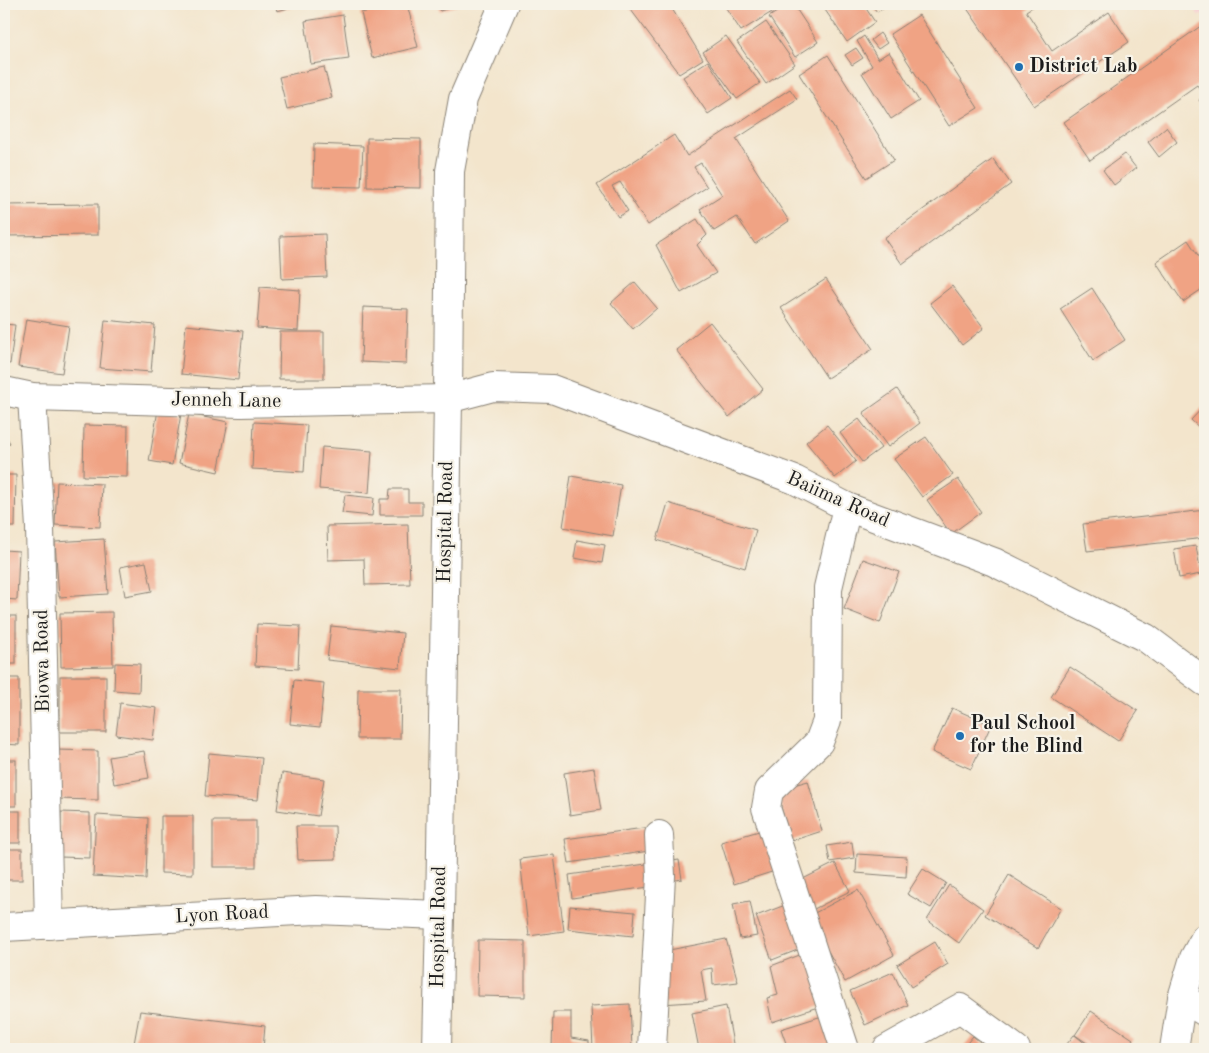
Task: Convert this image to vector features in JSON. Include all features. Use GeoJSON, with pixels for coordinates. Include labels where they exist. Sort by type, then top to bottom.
{"type":"FeatureCollection","features":[{"type":"Feature","properties":{"kind":"street","name":"Hospital Road"},"geometry":{"type":"LineString","coordinates":[[437,1049],[450,171],[463,99],[504,4]]}},
{"type":"Feature","properties":{"kind":"street","name":"Baiima Road"},"geometry":{"type":"LineString","coordinates":[[448,399],[493,387],[552,389],[795,480],[846,507],[994,562],[1146,638],[1205,682]]}},
{"type":"Feature","properties":{"kind":"street","name":"Jenneh Lane"},"geometry":{"type":"LineString","coordinates":[[4,391],[32,397],[242,403],[448,399]]}},
{"type":"Feature","properties":{"kind":"street","name":"Biowa Road"},"geometry":{"type":"LineString","coordinates":[[32,397],[40,528],[49,925]]}},
{"type":"Feature","properties":{"kind":"street"},"geometry":{"type":"LineString","coordinates":[[845,1049],[766,808],[769,791],[820,742],[827,721],[828,588],[846,507]]}},
{"type":"Feature","properties":{"kind":"street"},"geometry":{"type":"LineString","coordinates":[[652,1049],[661,876],[659,836]]}},
{"type":"Feature","properties":{"kind":"street","name":"Lyon Road"},"geometry":{"type":"LineString","coordinates":[[4,927],[316,910],[440,915]]}},
{"type":"Feature","properties":{"kind":"street"},"geometry":{"type":"LineString","coordinates":[[1174,1049],[1182,998],[1194,958],[1205,938]]}},
{"type":"Feature","properties":{"kind":"street"},"geometry":{"type":"LineString","coordinates":[[1182,998],[1205,1012]]}},
{"type":"Feature","properties":{"kind":"street"},"geometry":{"type":"LineString","coordinates":[[887,1049],[960,1008],[1016,1049]]}},
{"type":"Feature","properties":{"kind":"shaded area"},"geometry":{"type":"Polygon","coordinates":[[[1194,4],[1205,4],[1205,14],[1198,16],[1194,4]]]}},
{"type":"Feature","properties":{"kind":"building"},"geometry":{"type":"Polygon","coordinates":[[[275,4],[304,4],[277,11],[275,4]]]}},
{"type":"Feature","properties":{"kind":"building"},"geometry":{"type":"Polygon","coordinates":[[[399,4],[407,4],[418,47],[372,58],[361,13],[399,4]]]}},
{"type":"Feature","properties":{"kind":"building"},"geometry":{"type":"Polygon","coordinates":[[[438,4],[462,4],[440,11],[438,4]]]}},
{"type":"Feature","properties":{"kind":"building"},"geometry":{"type":"Polygon","coordinates":[[[631,4],[669,4],[703,59],[679,74],[628,6],[631,4]]]}},
{"type":"Feature","properties":{"kind":"building"},"geometry":{"type":"Polygon","coordinates":[[[725,4],[785,4],[741,31],[725,4]]]}},
{"type":"Feature","properties":{"kind":"building"},"geometry":{"type":"Polygon","coordinates":[[[789,4],[793,4],[818,42],[795,57],[769,17],[789,4]]]}},
{"type":"Feature","properties":{"kind":"building"},"geometry":{"type":"Polygon","coordinates":[[[821,4],[863,4],[875,22],[847,42],[821,4]]]}},
{"type":"Feature","properties":{"kind":"building"},"geometry":{"type":"Polygon","coordinates":[[[871,4],[890,4],[877,12],[871,4]]]}},
{"type":"Feature","properties":{"kind":"building"},"geometry":{"type":"Polygon","coordinates":[[[964,4],[1037,4],[1026,11],[1052,51],[1109,12],[1129,42],[1034,106],[964,4]]]}},
{"type":"Feature","properties":{"kind":"building"},"geometry":{"type":"Polygon","coordinates":[[[343,15],[349,59],[311,64],[305,21],[343,15]]]}},
{"type":"Feature","properties":{"kind":"building"},"geometry":{"type":"Polygon","coordinates":[[[919,15],[978,108],[949,126],[890,34],[919,15]]]}},
{"type":"Feature","properties":{"kind":"building"},"geometry":{"type":"Polygon","coordinates":[[[766,22],[795,64],[766,84],[737,42],[766,22]]]}},
{"type":"Feature","properties":{"kind":"building"},"geometry":{"type":"Polygon","coordinates":[[[1205,23],[1205,96],[1197,85],[1090,160],[1064,122],[1205,23]]]}},
{"type":"Feature","properties":{"kind":"building"},"geometry":{"type":"Polygon","coordinates":[[[880,33],[887,43],[878,49],[871,40],[880,33]]]}},
{"type":"Feature","properties":{"kind":"building"},"geometry":{"type":"Polygon","coordinates":[[[726,36],[760,83],[737,99],[703,52],[726,36]]]}},
{"type":"Feature","properties":{"kind":"building"},"geometry":{"type":"Polygon","coordinates":[[[864,36],[878,59],[889,52],[919,101],[891,119],[862,73],[872,66],[857,41],[864,36]]]}},
{"type":"Feature","properties":{"kind":"building"},"geometry":{"type":"Polygon","coordinates":[[[856,48],[863,58],[852,65],[845,55],[856,48]]]}},
{"type":"Feature","properties":{"kind":"building"},"geometry":{"type":"Polygon","coordinates":[[[828,55],[894,160],[866,178],[799,74],[828,55]]]}},
{"type":"Feature","properties":{"kind":"building"},"geometry":{"type":"Polygon","coordinates":[[[708,61],[732,98],[708,114],[683,77],[708,61]]]}},
{"type":"Feature","properties":{"kind":"building"},"geometry":{"type":"Polygon","coordinates":[[[324,67],[332,98],[287,109],[279,77],[324,67]]]}},
{"type":"Feature","properties":{"kind":"building"},"geometry":{"type":"Polygon","coordinates":[[[790,89],[797,99],[736,139],[789,221],[755,244],[737,217],[714,231],[700,209],[722,195],[701,163],[694,167],[707,187],[648,225],[620,182],[612,186],[628,211],[618,217],[597,185],[674,135],[687,156],[790,89]]]}},
{"type":"Feature","properties":{"kind":"building"},"geometry":{"type":"Polygon","coordinates":[[[1205,96],[1205,109],[1199,100],[1205,96]]]}},
{"type":"Feature","properties":{"kind":"building"},"geometry":{"type":"Polygon","coordinates":[[[1166,127],[1177,142],[1159,157],[1148,142],[1166,127]]]}},
{"type":"Feature","properties":{"kind":"building"},"geometry":{"type":"Polygon","coordinates":[[[367,138],[421,139],[421,188],[367,187],[367,138]]]}},
{"type":"Feature","properties":{"kind":"building"},"geometry":{"type":"Polygon","coordinates":[[[314,144],[363,146],[361,187],[313,186],[314,144]]]}},
{"type":"Feature","properties":{"kind":"building"},"geometry":{"type":"Polygon","coordinates":[[[1125,154],[1136,168],[1114,185],[1103,170],[1125,154]]]}},
{"type":"Feature","properties":{"kind":"building"},"geometry":{"type":"Polygon","coordinates":[[[993,159],[1011,184],[902,264],[884,238],[993,159]]]}},
{"type":"Feature","properties":{"kind":"building"},"geometry":{"type":"Polygon","coordinates":[[[98,204],[98,235],[4,236],[4,205],[98,204]]]}},
{"type":"Feature","properties":{"kind":"building"},"geometry":{"type":"Polygon","coordinates":[[[697,219],[707,235],[697,245],[716,273],[681,293],[656,245],[697,219]]]}},
{"type":"Feature","properties":{"kind":"building"},"geometry":{"type":"Polygon","coordinates":[[[325,234],[327,277],[282,279],[280,236],[325,234]]]}},
{"type":"Feature","properties":{"kind":"building"},"geometry":{"type":"Polygon","coordinates":[[[1188,240],[1205,266],[1205,287],[1183,302],[1156,262],[1188,240]]]}},
{"type":"Feature","properties":{"kind":"building"},"geometry":{"type":"Polygon","coordinates":[[[826,279],[873,349],[827,378],[781,308],[826,279]]]}},
{"type":"Feature","properties":{"kind":"building"},"geometry":{"type":"Polygon","coordinates":[[[635,282],[657,308],[633,329],[611,303],[635,282]]]}},
{"type":"Feature","properties":{"kind":"building"},"geometry":{"type":"Polygon","coordinates":[[[952,286],[984,328],[962,345],[930,303],[952,286]]]}},
{"type":"Feature","properties":{"kind":"building"},"geometry":{"type":"Polygon","coordinates":[[[260,287],[300,290],[298,331],[257,328],[260,287]]]}},
{"type":"Feature","properties":{"kind":"building"},"geometry":{"type":"Polygon","coordinates":[[[1092,288],[1125,340],[1093,361],[1060,309],[1092,288]]]}},
{"type":"Feature","properties":{"kind":"building"},"geometry":{"type":"Polygon","coordinates":[[[363,307],[408,309],[406,364],[361,362],[363,307]]]}},
{"type":"Feature","properties":{"kind":"building"},"geometry":{"type":"Polygon","coordinates":[[[26,319],[69,326],[62,373],[18,367],[26,319]]]}},
{"type":"Feature","properties":{"kind":"building"},"geometry":{"type":"Polygon","coordinates":[[[105,320],[155,325],[151,372],[100,368],[105,320]]]}},
{"type":"Feature","properties":{"kind":"building"},"geometry":{"type":"Polygon","coordinates":[[[710,322],[763,389],[729,417],[676,350],[710,322]]]}},
{"type":"Feature","properties":{"kind":"building"},"geometry":{"type":"Polygon","coordinates":[[[4,324],[15,325],[10,364],[4,363],[4,324]]]}},
{"type":"Feature","properties":{"kind":"building"},"geometry":{"type":"Polygon","coordinates":[[[186,325],[243,331],[238,380],[181,374],[186,325]]]}},
{"type":"Feature","properties":{"kind":"building"},"geometry":{"type":"Polygon","coordinates":[[[280,332],[324,332],[324,379],[279,379],[280,332]]]}},
{"type":"Feature","properties":{"kind":"building"},"geometry":{"type":"Polygon","coordinates":[[[897,389],[920,423],[888,447],[863,413],[897,389]]]}},
{"type":"Feature","properties":{"kind":"building"},"geometry":{"type":"Polygon","coordinates":[[[1205,405],[1205,433],[1191,420],[1205,405]]]}},
{"type":"Feature","properties":{"kind":"building"},"geometry":{"type":"Polygon","coordinates":[[[158,410],[181,414],[172,465],[149,461],[158,410]]]}},
{"type":"Feature","properties":{"kind":"building"},"geometry":{"type":"Polygon","coordinates":[[[189,414],[228,422],[218,472],[179,463],[189,414]]]}},
{"type":"Feature","properties":{"kind":"building"},"geometry":{"type":"Polygon","coordinates":[[[859,419],[881,448],[862,462],[840,433],[859,419]]]}},
{"type":"Feature","properties":{"kind":"building"},"geometry":{"type":"Polygon","coordinates":[[[254,422],[307,425],[304,472],[252,469],[254,422]]]}},
{"type":"Feature","properties":{"kind":"building"},"geometry":{"type":"Polygon","coordinates":[[[84,425],[128,426],[127,477],[83,476],[84,425]]]}},
{"type":"Feature","properties":{"kind":"building"},"geometry":{"type":"Polygon","coordinates":[[[827,425],[856,461],[835,478],[806,442],[827,425]]]}},
{"type":"Feature","properties":{"kind":"building"},"geometry":{"type":"Polygon","coordinates":[[[4,433],[10,443],[4,447],[4,433]]]}},
{"type":"Feature","properties":{"kind":"building"},"geometry":{"type":"Polygon","coordinates":[[[926,437],[953,475],[922,497],[894,459],[926,437]]]}},
{"type":"Feature","properties":{"kind":"building"},"geometry":{"type":"Polygon","coordinates":[[[322,447],[372,451],[369,493],[319,489],[322,447]]]}},
{"type":"Feature","properties":{"kind":"building"},"geometry":{"type":"Polygon","coordinates":[[[4,475],[16,475],[15,527],[4,527],[4,475]]]}},
{"type":"Feature","properties":{"kind":"building"},"geometry":{"type":"Polygon","coordinates":[[[571,476],[621,485],[613,536],[563,527],[571,476]]]}},
{"type":"Feature","properties":{"kind":"building"},"geometry":{"type":"Polygon","coordinates":[[[958,479],[981,512],[951,534],[927,500],[958,479]]]}},
{"type":"Feature","properties":{"kind":"building"},"geometry":{"type":"Polygon","coordinates":[[[57,482],[102,484],[100,527],[55,525],[57,482]]]}},
{"type":"Feature","properties":{"kind":"building"},"geometry":{"type":"Polygon","coordinates":[[[390,489],[408,489],[408,502],[422,502],[422,515],[380,515],[380,499],[389,499],[390,489]]]}},
{"type":"Feature","properties":{"kind":"building"},"geometry":{"type":"Polygon","coordinates":[[[345,495],[374,498],[372,516],[342,513],[345,495]]]}},
{"type":"Feature","properties":{"kind":"building"},"geometry":{"type":"Polygon","coordinates":[[[668,503],[756,530],[745,568],[657,540],[668,503]]]}},
{"type":"Feature","properties":{"kind":"building"},"geometry":{"type":"Polygon","coordinates":[[[1205,510],[1205,538],[1087,551],[1083,524],[1205,510]]]}},
{"type":"Feature","properties":{"kind":"building"},"geometry":{"type":"Polygon","coordinates":[[[408,524],[410,584],[365,585],[364,559],[328,560],[327,526],[408,524]]]}},
{"type":"Feature","properties":{"kind":"building"},"geometry":{"type":"Polygon","coordinates":[[[104,539],[108,594],[59,597],[55,542],[104,539]]]}},
{"type":"Feature","properties":{"kind":"building"},"geometry":{"type":"Polygon","coordinates":[[[577,540],[605,545],[602,563],[574,558],[577,540]]]}},
{"type":"Feature","properties":{"kind":"building"},"geometry":{"type":"Polygon","coordinates":[[[1196,546],[1201,574],[1179,578],[1174,549],[1196,546]]]}},
{"type":"Feature","properties":{"kind":"building"},"geometry":{"type":"Polygon","coordinates":[[[4,550],[19,551],[17,600],[4,599],[4,550]]]}},
{"type":"Feature","properties":{"kind":"building"},"geometry":{"type":"Polygon","coordinates":[[[863,559],[899,572],[880,623],[844,609],[863,559]]]}},
{"type":"Feature","properties":{"kind":"building"},"geometry":{"type":"Polygon","coordinates":[[[146,562],[152,591],[125,596],[120,567],[146,562]]]}},
{"type":"Feature","properties":{"kind":"building"},"geometry":{"type":"Polygon","coordinates":[[[112,612],[113,666],[61,667],[60,613],[112,612]]]}},
{"type":"Feature","properties":{"kind":"building"},"geometry":{"type":"Polygon","coordinates":[[[4,616],[16,616],[16,664],[4,664],[4,616]]]}},
{"type":"Feature","properties":{"kind":"building"},"geometry":{"type":"Polygon","coordinates":[[[257,624],[300,626],[298,669],[255,666],[257,624]]]}},
{"type":"Feature","properties":{"kind":"building"},"geometry":{"type":"Polygon","coordinates":[[[331,626],[403,633],[400,668],[327,660],[331,626]]]}},
{"type":"Feature","properties":{"kind":"building"},"geometry":{"type":"Polygon","coordinates":[[[115,663],[140,664],[139,692],[114,690],[115,663]]]}},
{"type":"Feature","properties":{"kind":"building"},"geometry":{"type":"Polygon","coordinates":[[[1070,667],[1138,711],[1118,741],[1051,697],[1070,667]]]}},
{"type":"Feature","properties":{"kind":"building"},"geometry":{"type":"Polygon","coordinates":[[[60,676],[106,676],[106,732],[60,732],[60,676]]]}},
{"type":"Feature","properties":{"kind":"building"},"geometry":{"type":"Polygon","coordinates":[[[4,678],[19,678],[19,745],[4,744],[4,678]]]}},
{"type":"Feature","properties":{"kind":"building"},"geometry":{"type":"Polygon","coordinates":[[[294,680],[324,683],[320,727],[290,724],[294,680]]]}},
{"type":"Feature","properties":{"kind":"building"},"geometry":{"type":"Polygon","coordinates":[[[358,689],[401,689],[400,739],[357,739],[358,689]]]}},
{"type":"Feature","properties":{"kind":"building"},"geometry":{"type":"Polygon","coordinates":[[[120,703],[157,708],[153,740],[116,735],[120,703]]]}},
{"type":"Feature","properties":{"kind":"building","name":"Paul School for the Blind"},"geometry":{"type":"Polygon","coordinates":[[[952,708],[991,725],[971,769],[932,752],[952,708]]]}},
{"type":"Feature","properties":{"kind":"building"},"geometry":{"type":"Polygon","coordinates":[[[56,750],[98,751],[98,800],[56,799],[56,750]]]}},
{"type":"Feature","properties":{"kind":"building"},"geometry":{"type":"Polygon","coordinates":[[[144,751],[149,778],[114,784],[109,757],[144,751]]]}},
{"type":"Feature","properties":{"kind":"building"},"geometry":{"type":"Polygon","coordinates":[[[209,753],[262,758],[258,800],[205,796],[209,753]]]}},
{"type":"Feature","properties":{"kind":"building"},"geometry":{"type":"Polygon","coordinates":[[[4,760],[16,760],[16,806],[4,806],[4,760]]]}},
{"type":"Feature","properties":{"kind":"building"},"geometry":{"type":"Polygon","coordinates":[[[594,768],[601,810],[570,815],[564,773],[594,768]]]}},
{"type":"Feature","properties":{"kind":"building"},"geometry":{"type":"Polygon","coordinates":[[[282,773],[324,779],[318,816],[277,810],[282,773]]]}},
{"type":"Feature","properties":{"kind":"building"},"geometry":{"type":"Polygon","coordinates":[[[808,781],[822,831],[791,841],[776,790],[808,781]]]}},
{"type":"Feature","properties":{"kind":"building"},"geometry":{"type":"Polygon","coordinates":[[[4,811],[20,811],[20,843],[4,843],[4,811]]]}},
{"type":"Feature","properties":{"kind":"building"},"geometry":{"type":"Polygon","coordinates":[[[61,812],[90,813],[90,858],[60,857],[61,812]]]}},
{"type":"Feature","properties":{"kind":"building"},"geometry":{"type":"Polygon","coordinates":[[[96,815],[148,818],[146,879],[93,876],[96,815]]]}},
{"type":"Feature","properties":{"kind":"building"},"geometry":{"type":"Polygon","coordinates":[[[161,816],[193,816],[193,874],[161,873],[161,816]]]}},
{"type":"Feature","properties":{"kind":"building"},"geometry":{"type":"Polygon","coordinates":[[[213,821],[256,821],[256,867],[213,867],[213,821]]]}},
{"type":"Feature","properties":{"kind":"building"},"geometry":{"type":"Polygon","coordinates":[[[296,826],[335,826],[336,859],[298,860],[296,826]]]}},
{"type":"Feature","properties":{"kind":"building"},"geometry":{"type":"Polygon","coordinates":[[[651,827],[649,851],[569,863],[565,839],[651,827]]]}},
{"type":"Feature","properties":{"kind":"building"},"geometry":{"type":"Polygon","coordinates":[[[766,829],[778,870],[734,884],[721,842],[766,829]]]}},
{"type":"Feature","properties":{"kind":"building"},"geometry":{"type":"Polygon","coordinates":[[[852,842],[854,858],[830,862],[827,846],[852,842]]]}},
{"type":"Feature","properties":{"kind":"building"},"geometry":{"type":"Polygon","coordinates":[[[4,849],[22,849],[22,880],[4,880],[4,849]]]}},
{"type":"Feature","properties":{"kind":"building"},"geometry":{"type":"Polygon","coordinates":[[[857,854],[907,857],[906,877],[856,873],[857,854]]]}},
{"type":"Feature","properties":{"kind":"building"},"geometry":{"type":"Polygon","coordinates":[[[554,855],[564,931],[529,936],[520,859],[554,855]]]}},
{"type":"Feature","properties":{"kind":"building"},"geometry":{"type":"Polygon","coordinates":[[[679,860],[682,879],[670,881],[666,862],[679,860]]]}},
{"type":"Feature","properties":{"kind":"building"},"geometry":{"type":"Polygon","coordinates":[[[653,863],[656,886],[572,898],[569,875],[653,863]]]}},
{"type":"Feature","properties":{"kind":"building"},"geometry":{"type":"Polygon","coordinates":[[[835,863],[850,891],[810,911],[795,883],[835,863]]]}},
{"type":"Feature","properties":{"kind":"building"},"geometry":{"type":"Polygon","coordinates":[[[923,869],[946,883],[931,908],[907,894],[923,869]]]}},
{"type":"Feature","properties":{"kind":"building"},"geometry":{"type":"Polygon","coordinates":[[[1009,875],[1061,908],[1038,948],[985,915],[1009,875]]]}},
{"type":"Feature","properties":{"kind":"building"},"geometry":{"type":"Polygon","coordinates":[[[949,885],[983,909],[959,943],[927,920],[949,885]]]}},
{"type":"Feature","properties":{"kind":"building"},"geometry":{"type":"Polygon","coordinates":[[[858,890],[894,955],[845,982],[809,916],[858,890]]]}},
{"type":"Feature","properties":{"kind":"building"},"geometry":{"type":"Polygon","coordinates":[[[750,901],[757,936],[740,939],[733,904],[750,901]]]}},
{"type":"Feature","properties":{"kind":"building"},"geometry":{"type":"Polygon","coordinates":[[[788,904],[805,947],[772,960],[756,916],[788,904]]]}},
{"type":"Feature","properties":{"kind":"building"},"geometry":{"type":"Polygon","coordinates":[[[570,906],[635,912],[633,936],[568,929],[570,906]]]}},
{"type":"Feature","properties":{"kind":"building"},"geometry":{"type":"Polygon","coordinates":[[[726,939],[738,982],[713,985],[712,968],[701,970],[706,1001],[662,1004],[659,952],[726,939]]]}},
{"type":"Feature","properties":{"kind":"building"},"geometry":{"type":"Polygon","coordinates":[[[478,940],[525,941],[525,997],[477,996],[478,940]]]}},
{"type":"Feature","properties":{"kind":"building"},"geometry":{"type":"Polygon","coordinates":[[[935,942],[948,964],[911,987],[897,965],[935,942]]]}},
{"type":"Feature","properties":{"kind":"building"},"geometry":{"type":"Polygon","coordinates":[[[810,951],[824,1005],[772,1022],[767,998],[778,995],[771,966],[810,951]]]}},
{"type":"Feature","properties":{"kind":"building"},"geometry":{"type":"Polygon","coordinates":[[[893,972],[908,1005],[865,1025],[850,991],[893,972]]]}},
{"type":"Feature","properties":{"kind":"building"},"geometry":{"type":"Polygon","coordinates":[[[630,1004],[632,1049],[593,1049],[591,1006],[630,1004]]]}},
{"type":"Feature","properties":{"kind":"building"},"geometry":{"type":"Polygon","coordinates":[[[726,1006],[734,1049],[699,1049],[692,1013],[726,1006]]]}},
{"type":"Feature","properties":{"kind":"building"},"geometry":{"type":"Polygon","coordinates":[[[140,1011],[265,1026],[263,1049],[133,1049],[140,1011]]]}},
{"type":"Feature","properties":{"kind":"building"},"geometry":{"type":"Polygon","coordinates":[[[1091,1011],[1133,1039],[1127,1049],[1116,1049],[1108,1044],[1104,1049],[1096,1049],[1075,1035],[1091,1011]]]}},
{"type":"Feature","properties":{"kind":"building"},"geometry":{"type":"Polygon","coordinates":[[[553,1012],[571,1012],[571,1038],[589,1041],[589,1049],[552,1049],[553,1012]]]}},
{"type":"Feature","properties":{"kind":"building"},"geometry":{"type":"Polygon","coordinates":[[[822,1016],[833,1049],[788,1049],[781,1029],[822,1016]]]}},
{"type":"Feature","properties":{"kind":"building"},"geometry":{"type":"Polygon","coordinates":[[[1074,1035],[1076,1036],[1092,1049],[1063,1049],[1074,1035]]]}},
{"type":"Feature","properties":{"kind":"building"},"geometry":{"type":"Polygon","coordinates":[[[973,1036],[988,1049],[962,1049],[973,1036]]]}},
{"type":"Feature","properties":{"kind":"place","name":"District Lab"},"geometry":{"type":"Point","coordinates":[1019,67]}},
{"type":"Feature","properties":{"kind":"place","name":"Paul School for the Blind"},"geometry":{"type":"Point","coordinates":[960,736]}}]}
